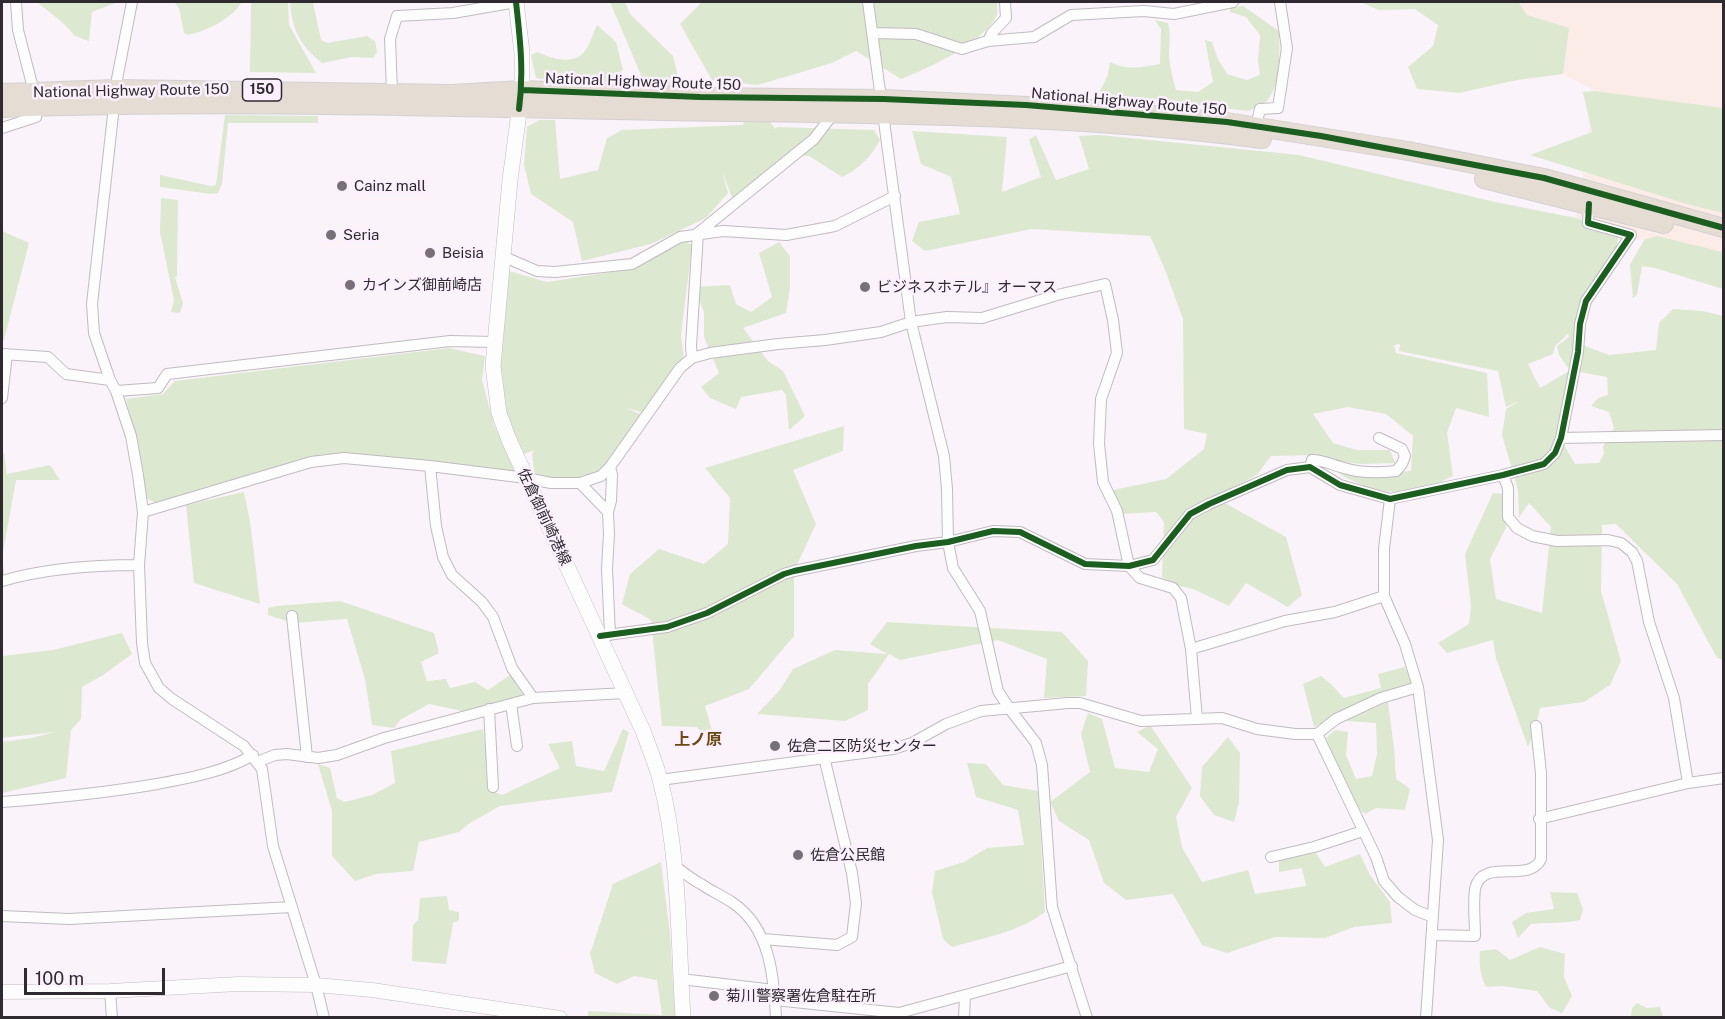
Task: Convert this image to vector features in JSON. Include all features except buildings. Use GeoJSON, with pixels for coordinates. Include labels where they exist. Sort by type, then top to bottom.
{"type":"FeatureCollection","features":[{"type":"Feature","properties":{"kind":"highway","name":"National Highway Route 150"},"geometry":{"type":"LineString","coordinates":[[2,93],[34,99],[392,92],[452,94],[522,90],[883,107],[1226,134],[1404,162],[1497,181],[1724,241]]}},
{"type":"Feature","properties":{"kind":"highway","name":"National Highway Route 150"},"geometry":{"type":"LineString","coordinates":[[116,97],[214,104],[832,114],[883,107],[1090,109],[1256,126],[1408,151],[1544,178],[1724,228]]}},
{"type":"Feature","properties":{"kind":"highway","name":"National Highway Route 150"},"geometry":{"type":"LineString","coordinates":[[2,108],[34,99]]}},
{"type":"Feature","properties":{"kind":"main road","name":"佐倉御前崎港線"},"geometry":{"type":"LineString","coordinates":[[516,2],[522,53],[522,90],[494,342],[493,366],[499,413],[508,440],[526,478],[605,635],[660,780],[669,822],[674,865],[683,1017]]}},
{"type":"Feature","properties":{"kind":"street"},"geometry":{"type":"LineString","coordinates":[[2,128],[36,117],[18,30],[16,2]]}},
{"type":"Feature","properties":{"kind":"street"},"geometry":{"type":"LineString","coordinates":[[132,2],[116,97],[92,304],[94,333],[130,436],[142,512],[139,565],[145,663],[159,688],[244,746],[262,769],[273,846],[324,1017]]}},
{"type":"Feature","properties":{"kind":"street"},"geometry":{"type":"LineString","coordinates":[[392,92],[390,39],[397,16],[453,14],[516,2]]}},
{"type":"Feature","properties":{"kind":"street"},"geometry":{"type":"LineString","coordinates":[[868,2],[911,322],[944,456],[948,542],[952,568],[980,611],[998,691],[1036,743],[1042,765],[1052,907],[1087,1017]]}},
{"type":"Feature","properties":{"kind":"street"},"geometry":{"type":"LineString","coordinates":[[988,41],[1006,18],[1005,2]]}},
{"type":"Feature","properties":{"kind":"street"},"geometry":{"type":"LineString","coordinates":[[873,33],[916,34],[962,49],[988,41],[1034,37],[1071,15],[1144,11],[1174,14],[1233,2]]}},
{"type":"Feature","properties":{"kind":"street"},"geometry":{"type":"LineString","coordinates":[[1256,126],[1260,109],[1278,108],[1287,48],[1280,2]]}},
{"type":"Feature","properties":{"kind":"street"},"geometry":{"type":"LineString","coordinates":[[692,358],[698,233],[814,139],[832,114]]}},
{"type":"Feature","properties":{"kind":"street"},"geometry":{"type":"LineString","coordinates":[[502,256],[537,271],[555,272],[632,264],[680,237],[723,231],[786,235],[835,226],[895,196]]}},
{"type":"Feature","properties":{"kind":"street"},"geometry":{"type":"LineString","coordinates":[[610,467],[611,501],[608,512],[605,635],[667,627],[697,616],[783,574],[794,571],[916,546],[948,542],[993,531],[1020,532],[1085,564],[1129,566],[1153,560],[1190,514],[1287,471],[1310,467],[1340,485],[1390,498],[1503,475],[1544,464],[1555,453],[1561,438],[1586,301],[1631,235],[1588,223],[1589,204]]}},
{"type":"Feature","properties":{"kind":"street"},"geometry":{"type":"LineString","coordinates":[[142,512],[311,462],[344,458],[430,466],[551,483],[580,483],[601,476],[610,467],[680,368],[692,358],[710,353],[881,332],[911,322],[947,317],[982,318],[1057,295],[1105,284],[1117,353],[1101,399],[1100,444],[1103,482],[1117,511],[1129,566],[1140,578],[1173,588],[1181,598],[1191,649],[1197,719]]}},
{"type":"Feature","properties":{"kind":"street"},"geometry":{"type":"LineString","coordinates":[[116,391],[159,388],[167,374],[450,341],[494,342]]}},
{"type":"Feature","properties":{"kind":"street"},"geometry":{"type":"LineString","coordinates":[[2,398],[4,354],[48,357],[66,374],[110,380]]}},
{"type":"Feature","properties":{"kind":"street"},"geometry":{"type":"LineString","coordinates":[[1561,438],[1724,435]]}},
{"type":"Feature","properties":{"kind":"street"},"geometry":{"type":"LineString","coordinates":[[1310,467],[1312,460],[1322,460],[1345,469],[1378,473],[1396,471],[1405,456],[1402,449],[1379,438]]}},
{"type":"Feature","properties":{"kind":"street"},"geometry":{"type":"LineString","coordinates":[[430,466],[436,526],[443,557],[452,574],[482,602],[493,617],[512,668],[533,698]]}},
{"type":"Feature","properties":{"kind":"street"},"geometry":{"type":"LineString","coordinates":[[1503,475],[1508,488],[1508,516],[1517,528],[1532,536],[1557,541],[1608,540],[1621,543],[1632,552],[1637,561],[1649,622],[1674,698],[1688,783]]}},
{"type":"Feature","properties":{"kind":"street"},"geometry":{"type":"LineString","coordinates":[[580,483],[608,512]]}},
{"type":"Feature","properties":{"kind":"street"},"geometry":{"type":"LineString","coordinates":[[1390,498],[1384,549],[1384,596],[1405,644],[1418,687],[1438,840],[1426,1017]]}},
{"type":"Feature","properties":{"kind":"street"},"geometry":{"type":"LineString","coordinates":[[2,581],[78,567],[139,565]]}},
{"type":"Feature","properties":{"kind":"street"},"geometry":{"type":"LineString","coordinates":[[1191,649],[1286,621],[1335,612],[1384,596]]}},
{"type":"Feature","properties":{"kind":"street"},"geometry":{"type":"LineString","coordinates":[[292,616],[307,756]]}},
{"type":"Feature","properties":{"kind":"street"},"geometry":{"type":"LineString","coordinates":[[660,780],[894,749],[912,743],[946,724],[981,711],[1080,703],[1140,721],[1222,718],[1257,729],[1295,734],[1317,734],[1336,719],[1381,698],[1418,687]]}},
{"type":"Feature","properties":{"kind":"street"},"geometry":{"type":"LineString","coordinates":[[2,802],[126,789],[193,777],[255,758],[281,754],[318,758],[337,755],[384,738],[533,698],[626,693]]}},
{"type":"Feature","properties":{"kind":"street"},"geometry":{"type":"LineString","coordinates":[[511,704],[517,746]]}},
{"type":"Feature","properties":{"kind":"street"},"geometry":{"type":"LineString","coordinates":[[489,710],[493,787]]}},
{"type":"Feature","properties":{"kind":"street"},"geometry":{"type":"LineString","coordinates":[[1432,935],[1475,936],[1475,889],[1480,878],[1487,873],[1531,869],[1538,866],[1541,859],[1539,819],[1541,773],[1536,726]]}},
{"type":"Feature","properties":{"kind":"street"},"geometry":{"type":"LineString","coordinates":[[1317,734],[1376,857],[1384,881],[1414,910],[1433,917]]}},
{"type":"Feature","properties":{"kind":"street"},"geometry":{"type":"LineString","coordinates":[[763,939],[837,945],[852,937],[856,903],[852,873],[824,757]]}},
{"type":"Feature","properties":{"kind":"street"},"geometry":{"type":"LineString","coordinates":[[1539,819],[1688,783],[1724,778]]}},
{"type":"Feature","properties":{"kind":"street"},"geometry":{"type":"LineString","coordinates":[[1271,857],[1314,847],[1363,831]]}},
{"type":"Feature","properties":{"kind":"street"},"geometry":{"type":"LineString","coordinates":[[674,865],[698,883],[735,904],[748,917],[763,939],[776,1017]]}},
{"type":"Feature","properties":{"kind":"street"},"geometry":{"type":"LineString","coordinates":[[2,916],[80,918],[292,907]]}},
{"type":"Feature","properties":{"kind":"street"},"geometry":{"type":"LineString","coordinates":[[681,979],[899,1015],[1072,966]]}},
{"type":"Feature","properties":{"kind":"street"},"geometry":{"type":"LineString","coordinates":[[2,992],[110,991],[238,984],[316,985],[372,990],[488,1012],[560,1017]]}},
{"type":"Feature","properties":{"kind":"street"},"geometry":{"type":"LineString","coordinates":[[110,991],[112,1017]]}},
{"type":"Feature","properties":{"kind":"street"},"geometry":{"type":"LineString","coordinates":[[964,1017],[965,995]]}},
{"type":"Feature","properties":{"kind":"shaded area"},"geometry":{"type":"Polygon","coordinates":[[[1479,2],[1723,2],[1723,252],[1657,237],[1644,240],[1619,236],[1576,218],[1595,91],[1563,74],[1564,64],[1479,2]]]}},
{"type":"Feature","properties":{"kind":"green space"},"geometry":{"type":"Polygon","coordinates":[[[37,2],[118,2],[92,12],[89,41],[75,36],[37,2]]]}},
{"type":"Feature","properties":{"kind":"green space"},"geometry":{"type":"Polygon","coordinates":[[[174,2],[242,2],[218,23],[188,35],[184,33],[179,8],[174,2]]]}},
{"type":"Feature","properties":{"kind":"green space"},"geometry":{"type":"Polygon","coordinates":[[[251,2],[288,2],[289,25],[316,73],[250,72],[251,2]]]}},
{"type":"Feature","properties":{"kind":"green space"},"geometry":{"type":"Polygon","coordinates":[[[290,2],[313,2],[321,40],[327,43],[367,36],[375,41],[377,52],[373,58],[352,57],[322,63],[314,57],[298,36],[290,2]]]}},
{"type":"Feature","properties":{"kind":"green space"},"geometry":{"type":"Polygon","coordinates":[[[610,2],[625,2],[630,14],[673,56],[683,96],[646,87],[610,2]]]}},
{"type":"Feature","properties":{"kind":"green space"},"geometry":{"type":"Polygon","coordinates":[[[702,2],[997,2],[997,15],[990,25],[968,45],[901,79],[856,51],[832,63],[758,85],[712,80],[680,24],[702,2]]]}},
{"type":"Feature","properties":{"kind":"green space"},"geometry":{"type":"Polygon","coordinates":[[[1360,2],[1518,2],[1527,15],[1569,28],[1563,74],[1517,80],[1459,93],[1417,89],[1408,67],[1433,46],[1438,25],[1415,9],[1379,10],[1360,2]]]}},
{"type":"Feature","properties":{"kind":"green space"},"geometry":{"type":"Polygon","coordinates":[[[1243,6],[1279,31],[1277,78],[1271,96],[1262,105],[1248,111],[1101,95],[1100,91],[1108,75],[1110,62],[1128,67],[1160,64],[1161,29],[1155,20],[1168,23],[1169,61],[1176,90],[1198,92],[1213,82],[1205,40],[1212,42],[1227,74],[1247,80],[1260,75],[1258,60],[1260,35],[1246,17],[1230,12],[1230,8],[1243,6]]]}},
{"type":"Feature","properties":{"kind":"green space"},"geometry":{"type":"Polygon","coordinates":[[[597,25],[616,42],[623,70],[589,93],[557,81],[536,78],[531,55],[537,52],[561,60],[574,59],[584,52],[597,25]]]}},
{"type":"Feature","properties":{"kind":"green space"},"geometry":{"type":"Polygon","coordinates":[[[1595,91],[1723,108],[1723,213],[1530,155],[1592,132],[1583,92],[1595,91]]]}},
{"type":"Feature","properties":{"kind":"green space"},"geometry":{"type":"Polygon","coordinates":[[[225,115],[318,116],[318,123],[228,123],[222,184],[218,193],[160,187],[160,175],[211,186],[216,185],[225,115]]]}},
{"type":"Feature","properties":{"kind":"green space"},"geometry":{"type":"Polygon","coordinates":[[[539,120],[555,120],[560,179],[598,170],[607,138],[622,130],[743,125],[745,120],[770,122],[775,129],[777,127],[874,130],[880,140],[864,162],[854,171],[842,177],[809,156],[800,156],[734,203],[722,171],[728,193],[706,218],[651,244],[582,261],[573,222],[531,194],[524,165],[527,127],[539,120]]]}},
{"type":"Feature","properties":{"kind":"green space"},"geometry":{"type":"Polygon","coordinates":[[[912,131],[1007,137],[1002,192],[1041,177],[1029,140],[1036,135],[1056,180],[1089,169],[1079,136],[1100,135],[1299,155],[1495,202],[1576,218],[1619,236],[1615,253],[1584,297],[1575,362],[1568,368],[1559,355],[1557,346],[1569,337],[1568,334],[1555,346],[1553,354],[1528,364],[1540,388],[1569,371],[1573,366],[1559,436],[1575,464],[1599,463],[1604,454],[1603,447],[1614,428],[1609,412],[1591,406],[1598,398],[1608,395],[1607,377],[1579,372],[1582,345],[1609,355],[1656,350],[1659,323],[1673,309],[1703,311],[1723,316],[1723,660],[1717,658],[1677,584],[1616,524],[1602,525],[1601,591],[1621,661],[1610,685],[1584,702],[1540,708],[1528,747],[1496,658],[1493,640],[1447,653],[1438,643],[1469,624],[1471,606],[1465,554],[1493,493],[1504,494],[1506,528],[1490,559],[1496,599],[1542,613],[1551,527],[1529,503],[1519,518],[1518,490],[1502,435],[1506,409],[1519,401],[1506,407],[1498,371],[1399,351],[1400,344],[1394,345],[1396,353],[1487,373],[1489,417],[1456,408],[1447,433],[1453,476],[1427,489],[1412,492],[1389,492],[1356,483],[1337,472],[1376,474],[1411,471],[1413,436],[1386,414],[1348,407],[1313,414],[1333,443],[1357,450],[1390,450],[1395,463],[1361,464],[1322,460],[1317,455],[1271,456],[1257,475],[1214,497],[1286,537],[1302,595],[1288,607],[1246,583],[1229,606],[1162,577],[1164,522],[1156,512],[1121,514],[1109,491],[1166,479],[1204,449],[1207,434],[1184,429],[1183,319],[1150,236],[1032,229],[925,251],[912,241],[919,222],[960,214],[951,177],[921,164],[912,131]]]}},
{"type":"Feature","properties":{"kind":"green space"},"geometry":{"type":"Polygon","coordinates":[[[161,198],[178,200],[177,276],[175,277],[183,303],[180,313],[171,312],[174,300],[160,232],[161,198]]]}},
{"type":"Feature","properties":{"kind":"green space"},"geometry":{"type":"Polygon","coordinates":[[[2,231],[29,243],[4,340],[2,340],[2,231]]]}},
{"type":"Feature","properties":{"kind":"green space"},"geometry":{"type":"Polygon","coordinates":[[[1657,236],[1723,252],[1723,289],[1642,266],[1637,295],[1633,298],[1630,265],[1644,240],[1657,236]]]}},
{"type":"Feature","properties":{"kind":"green space"},"geometry":{"type":"Polygon","coordinates":[[[685,241],[692,245],[681,335],[684,359],[644,413],[626,408],[642,415],[607,466],[579,480],[535,477],[532,454],[534,450],[522,455],[503,409],[500,364],[509,271],[547,282],[632,269],[685,241]]]}},
{"type":"Feature","properties":{"kind":"green space"},"geometry":{"type":"Polygon","coordinates":[[[779,242],[790,256],[790,288],[786,313],[743,328],[768,361],[783,371],[805,416],[789,430],[786,395],[782,390],[741,397],[736,409],[710,398],[701,387],[719,373],[704,337],[704,312],[694,287],[730,285],[736,304],[751,312],[772,297],[759,253],[779,242]]]}},
{"type":"Feature","properties":{"kind":"green space"},"geometry":{"type":"Polygon","coordinates":[[[449,348],[485,356],[482,380],[494,425],[517,472],[341,454],[156,503],[146,498],[136,438],[126,399],[163,394],[175,381],[449,348]]]}},
{"type":"Feature","properties":{"kind":"green space"},"geometry":{"type":"Polygon","coordinates":[[[844,426],[843,451],[793,470],[816,524],[794,571],[794,636],[749,689],[705,706],[714,737],[705,739],[697,727],[662,726],[651,620],[622,604],[630,574],[659,549],[704,564],[728,544],[730,498],[705,468],[844,426]]]}},
{"type":"Feature","properties":{"kind":"green space"},"geometry":{"type":"Polygon","coordinates":[[[4,453],[7,474],[50,465],[60,480],[16,480],[2,558],[2,454],[4,453]]]}},
{"type":"Feature","properties":{"kind":"green space"},"geometry":{"type":"Polygon","coordinates":[[[244,492],[250,521],[260,604],[194,583],[186,505],[244,492]]]}},
{"type":"Feature","properties":{"kind":"green space"},"geometry":{"type":"Polygon","coordinates":[[[2,558],[5,579],[2,580],[2,558]]]}},
{"type":"Feature","properties":{"kind":"green space"},"geometry":{"type":"Polygon","coordinates":[[[340,601],[434,633],[439,653],[421,662],[427,681],[446,679],[450,688],[475,682],[488,690],[510,675],[524,697],[472,713],[429,704],[400,720],[394,728],[372,725],[365,679],[347,619],[293,623],[268,615],[268,608],[276,606],[340,601]]]}},
{"type":"Feature","properties":{"kind":"green space"},"geometry":{"type":"Polygon","coordinates":[[[887,622],[1062,632],[1088,661],[1086,696],[1044,698],[1047,659],[998,640],[900,660],[889,654],[868,684],[868,710],[845,721],[757,714],[779,691],[793,669],[835,650],[887,654],[870,644],[887,622]]]}},
{"type":"Feature","properties":{"kind":"green space"},"geometry":{"type":"Polygon","coordinates":[[[122,633],[132,654],[82,687],[81,719],[71,730],[66,778],[2,793],[2,742],[54,732],[2,738],[2,656],[53,650],[122,633]]]}},
{"type":"Feature","properties":{"kind":"green space"},"geometry":{"type":"Polygon","coordinates":[[[1405,667],[1412,684],[1379,694],[1314,727],[1303,684],[1321,676],[1344,698],[1381,688],[1378,674],[1405,667]]]}},
{"type":"Feature","properties":{"kind":"green space"},"geometry":{"type":"Polygon","coordinates":[[[1388,702],[1396,779],[1410,789],[1405,810],[1376,808],[1365,814],[1350,802],[1326,738],[1335,730],[1348,732],[1346,755],[1356,779],[1372,776],[1377,754],[1376,723],[1346,721],[1388,702]]]}},
{"type":"Feature","properties":{"kind":"green space"},"geometry":{"type":"Polygon","coordinates":[[[1088,713],[1102,719],[1115,768],[1149,772],[1158,749],[1137,732],[1150,725],[1192,788],[1176,817],[1182,847],[1202,882],[1248,870],[1255,894],[1306,886],[1302,868],[1279,872],[1279,860],[1316,853],[1325,867],[1360,854],[1370,875],[1390,902],[1392,923],[1354,927],[1325,938],[1275,937],[1227,953],[1202,945],[1173,894],[1126,900],[1104,883],[1089,840],[1059,821],[1050,802],[1090,772],[1081,734],[1088,713]]]}},
{"type":"Feature","properties":{"kind":"green space"},"geometry":{"type":"Polygon","coordinates":[[[483,729],[492,791],[502,795],[560,768],[548,744],[572,741],[576,766],[604,771],[623,729],[629,732],[612,792],[500,806],[459,832],[419,842],[413,871],[376,874],[355,881],[332,856],[332,811],[318,764],[330,768],[337,798],[345,802],[372,795],[395,783],[391,751],[483,729]]]}},
{"type":"Feature","properties":{"kind":"green space"},"geometry":{"type":"Polygon","coordinates":[[[1228,737],[1240,753],[1239,803],[1234,822],[1214,815],[1200,796],[1202,767],[1228,737]]]}},
{"type":"Feature","properties":{"kind":"green space"},"geometry":{"type":"Polygon","coordinates":[[[967,763],[986,764],[1003,785],[1038,791],[1045,912],[1024,925],[952,947],[943,939],[932,892],[935,871],[964,862],[987,848],[1024,845],[1018,810],[976,797],[967,763]]]}},
{"type":"Feature","properties":{"kind":"green space"},"geometry":{"type":"Polygon","coordinates":[[[661,862],[670,934],[675,1017],[588,1017],[588,1011],[662,1015],[657,980],[634,976],[617,984],[595,973],[590,954],[613,884],[661,862]]]}},
{"type":"Feature","properties":{"kind":"green space"},"geometry":{"type":"Polygon","coordinates":[[[1550,892],[1577,893],[1583,909],[1580,920],[1531,924],[1518,938],[1512,922],[1526,913],[1554,909],[1550,892]]]}},
{"type":"Feature","properties":{"kind":"green space"},"geometry":{"type":"Polygon","coordinates":[[[447,896],[449,910],[459,912],[459,920],[453,923],[446,964],[412,961],[413,925],[418,920],[420,898],[447,896]]]}},
{"type":"Feature","properties":{"kind":"green space"},"geometry":{"type":"Polygon","coordinates":[[[1540,947],[1565,954],[1564,977],[1572,996],[1562,1013],[1550,1008],[1537,991],[1502,986],[1486,987],[1482,978],[1480,951],[1496,949],[1510,960],[1540,947]]]}},
{"type":"Feature","properties":{"kind":"green space"},"geometry":{"type":"Polygon","coordinates":[[[1637,1003],[1647,1008],[1660,1007],[1663,1017],[1631,1017],[1632,1008],[1637,1003]]]}},
{"type":"Feature","properties":{"kind":"cycle path"},"geometry":{"type":"LineString","coordinates":[[516,2],[521,68],[519,109]]}},
{"type":"Feature","properties":{"kind":"cycle path"},"geometry":{"type":"LineString","coordinates":[[522,90],[1026,105],[1227,122],[1321,136],[1544,178],[1724,228]]}},
{"type":"Feature","properties":{"kind":"cycle path"},"geometry":{"type":"LineString","coordinates":[[600,636],[667,627],[707,613],[794,571],[916,546],[948,542],[993,531],[1020,532],[1085,564],[1129,566],[1153,560],[1190,514],[1287,470],[1310,467],[1340,485],[1390,499],[1544,464],[1555,453],[1561,438],[1586,301],[1631,235],[1588,223],[1589,204]]}},
{"type":"Feature","properties":{"kind":"place","name":"Cainz mall"},"geometry":{"type":"Point","coordinates":[342,186]}},
{"type":"Feature","properties":{"kind":"place","name":"Seria"},"geometry":{"type":"Point","coordinates":[331,235]}},
{"type":"Feature","properties":{"kind":"place","name":"Beisia"},"geometry":{"type":"Point","coordinates":[430,253]}},
{"type":"Feature","properties":{"kind":"place","name":"カインズ御前崎店"},"geometry":{"type":"Point","coordinates":[350,285]}},
{"type":"Feature","properties":{"kind":"place","name":"ビジネスホテル』オーマス"},"geometry":{"type":"Point","coordinates":[865,287]}},
{"type":"Feature","properties":{"kind":"place","name":"佐倉二区防災センター"},"geometry":{"type":"Point","coordinates":[775,746]}},
{"type":"Feature","properties":{"kind":"place","name":"佐倉公民館"},"geometry":{"type":"Point","coordinates":[798,855]}},
{"type":"Feature","properties":{"kind":"place","name":"菊川警察署佐倉駐在所"},"geometry":{"type":"Point","coordinates":[714,996]}},
{"type":"Feature","properties":{"kind":"district","name":"上ノ原"},"geometry":{"type":"Point","coordinates":[698,740]}}]}
